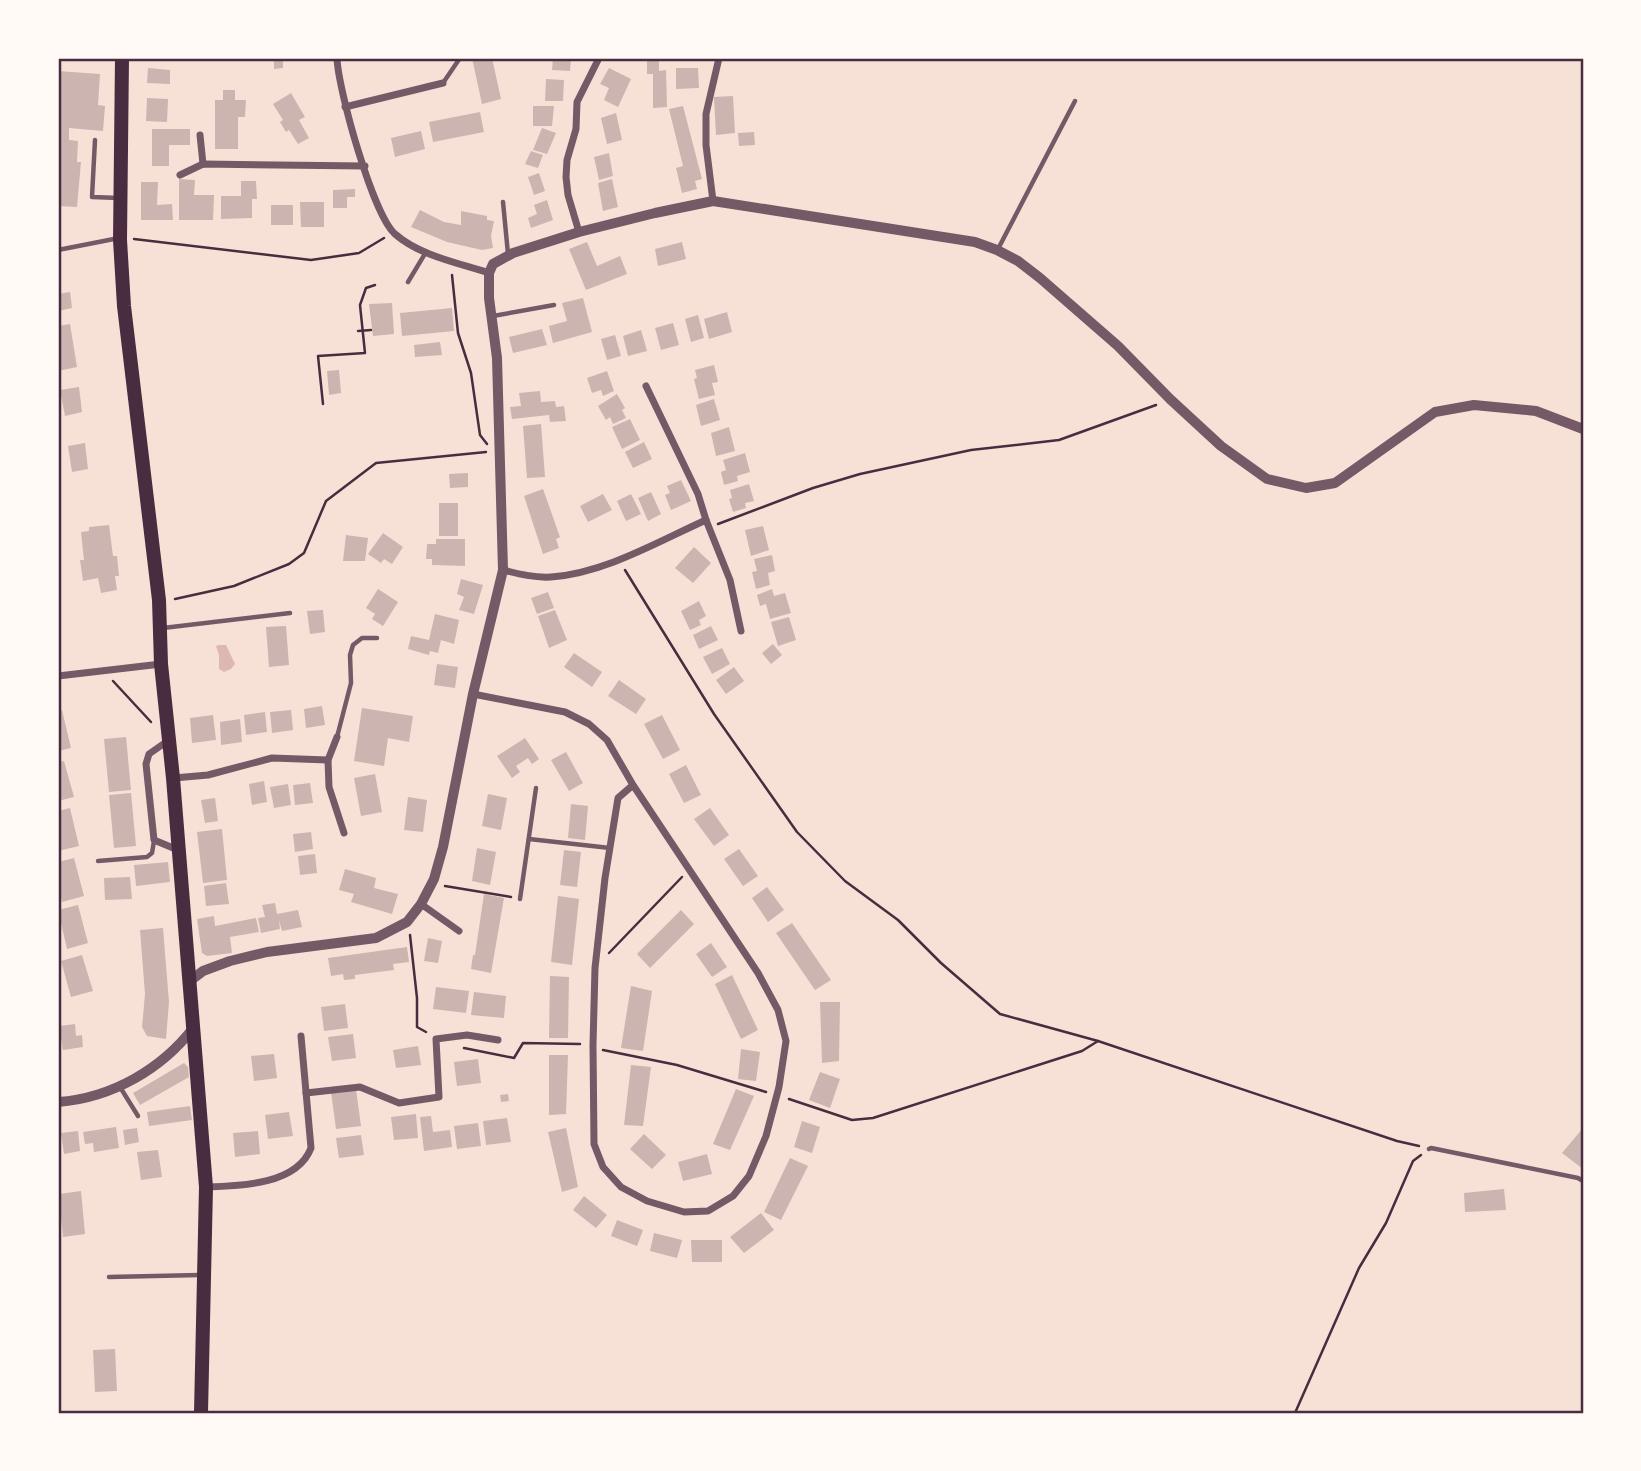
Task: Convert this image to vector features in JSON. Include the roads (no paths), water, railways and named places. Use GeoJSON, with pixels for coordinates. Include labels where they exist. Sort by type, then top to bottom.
{"type":"FeatureCollection","features":[{"type":"Feature","properties":{"kind":"highway"},"geometry":{"type":"LineString","coordinates":[[122,58],[120,239],[124,306],[159,603],[158,628],[173,778],[206,1187],[201,1413]]}},
{"type":"Feature","properties":{"kind":"street"},"geometry":{"type":"LineString","coordinates":[[337,58],[345,107],[382,215],[393,232],[426,251],[489,273]]}},
{"type":"Feature","properties":{"kind":"street"},"geometry":{"type":"LineString","coordinates":[[579,232],[568,195],[567,160],[576,130],[577,102],[599,58]]}},
{"type":"Feature","properties":{"kind":"street"},"geometry":{"type":"LineString","coordinates":[[713,201],[706,145],[706,114],[719,58]]}},
{"type":"Feature","properties":{"kind":"street"},"geometry":{"type":"LineString","coordinates":[[345,107],[443,83]]}},
{"type":"Feature","properties":{"kind":"street"},"geometry":{"type":"LineString","coordinates":[[201,135],[203,164]]}},
{"type":"Feature","properties":{"kind":"street"},"geometry":{"type":"LineString","coordinates":[[180,175],[203,164],[365,166]]}},
{"type":"Feature","properties":{"kind":"street"},"geometry":{"type":"LineString","coordinates":[[190,981],[203,971],[267,952],[376,938],[407,922],[432,883],[443,847],[503,570],[497,358],[489,273],[494,264],[508,255],[579,232],[713,201],[951,237],[997,250],[1018,261],[1040,278],[1118,346],[1221,446],[1268,480],[1306,488],[1335,483],[1434,412],[1474,405],[1536,411],[1583,429]]}},
{"type":"Feature","properties":{"kind":"street"},"geometry":{"type":"LineString","coordinates":[[646,386],[698,494],[730,580],[741,631]]}},
{"type":"Feature","properties":{"kind":"street"},"geometry":{"type":"LineString","coordinates":[[503,570],[525,576],[551,577],[577,572],[619,559],[707,524]]}},
{"type":"Feature","properties":{"kind":"street"},"geometry":{"type":"LineString","coordinates":[[58,676],[161,664]]}},
{"type":"Feature","properties":{"kind":"street"},"geometry":{"type":"LineString","coordinates":[[474,694],[565,712],[589,724],[607,740],[633,785],[758,973],[778,1010],[786,1041],[777,1095],[766,1136],[749,1176],[733,1196],[709,1211],[684,1212],[647,1201],[621,1186],[603,1167],[594,1144],[595,968],[618,797],[633,785]]}},
{"type":"Feature","properties":{"kind":"street"},"geometry":{"type":"LineString","coordinates":[[337,737],[328,760],[329,787],[344,833]]}},
{"type":"Feature","properties":{"kind":"street"},"geometry":{"type":"LineString","coordinates":[[169,740],[149,754],[146,764],[154,840],[179,850]]}},
{"type":"Feature","properties":{"kind":"street"},"geometry":{"type":"LineString","coordinates":[[173,778],[208,775],[272,758],[328,760]]}},
{"type":"Feature","properties":{"kind":"street"},"geometry":{"type":"LineString","coordinates":[[421,904],[459,931]]}},
{"type":"Feature","properties":{"kind":"street"},"geometry":{"type":"LineString","coordinates":[[58,1102],[98,1094],[119,1086],[163,1060],[194,1027]]}},
{"type":"Feature","properties":{"kind":"street"},"geometry":{"type":"LineString","coordinates":[[306,1093],[360,1087],[399,1103],[439,1097],[436,1039],[467,1035],[498,1040]]}},
{"type":"Feature","properties":{"kind":"street"},"geometry":{"type":"LineString","coordinates":[[206,1187],[253,1185],[299,1168],[307,1160],[311,1148],[301,1036]]}},
{"type":"Feature","properties":{"kind":"lane"},"geometry":{"type":"LineString","coordinates":[[443,83],[460,58]]}},
{"type":"Feature","properties":{"kind":"lane"},"geometry":{"type":"LineString","coordinates":[[997,250],[1075,101]]}},
{"type":"Feature","properties":{"kind":"lane"},"geometry":{"type":"LineString","coordinates":[[94,141],[92,197],[120,198]]}},
{"type":"Feature","properties":{"kind":"lane"},"geometry":{"type":"LineString","coordinates":[[503,202],[508,255]]}},
{"type":"Feature","properties":{"kind":"lane"},"geometry":{"type":"LineString","coordinates":[[58,250],[120,239]]}},
{"type":"Feature","properties":{"kind":"lane"},"geometry":{"type":"LineString","coordinates":[[408,282],[426,251]]}},
{"type":"Feature","properties":{"kind":"lane"},"geometry":{"type":"LineString","coordinates":[[492,316],[554,305]]}},
{"type":"Feature","properties":{"kind":"lane"},"geometry":{"type":"LineString","coordinates":[[158,628],[290,613]]}},
{"type":"Feature","properties":{"kind":"lane"},"geometry":{"type":"LineString","coordinates":[[337,737],[351,683],[350,655],[353,645],[362,638],[377,638]]}},
{"type":"Feature","properties":{"kind":"lane"},"geometry":{"type":"LineString","coordinates":[[520,899],[536,788]]}},
{"type":"Feature","properties":{"kind":"lane"},"geometry":{"type":"LineString","coordinates":[[529,839],[610,848]]}},
{"type":"Feature","properties":{"kind":"lane"},"geometry":{"type":"LineString","coordinates":[[98,861],[147,857],[152,853],[154,840]]}},
{"type":"Feature","properties":{"kind":"lane"},"geometry":{"type":"LineString","coordinates":[[119,1086],[138,1116]]}},
{"type":"Feature","properties":{"kind":"lane"},"geometry":{"type":"LineString","coordinates":[[1429,1149],[1431,1147],[1583,1181]]}},
{"type":"Feature","properties":{"kind":"lane"},"geometry":{"type":"LineString","coordinates":[[109,1277],[204,1275]]}}]}
